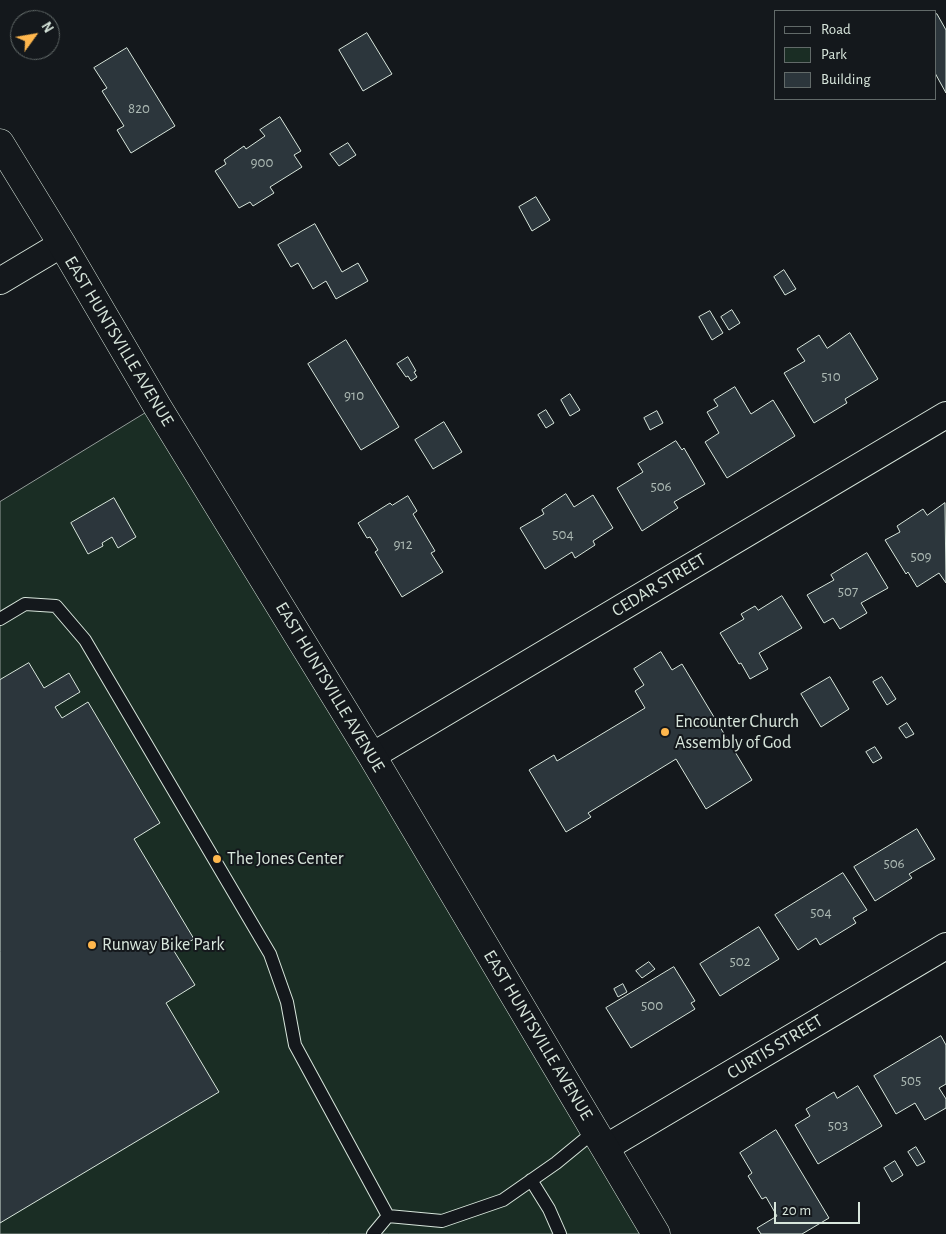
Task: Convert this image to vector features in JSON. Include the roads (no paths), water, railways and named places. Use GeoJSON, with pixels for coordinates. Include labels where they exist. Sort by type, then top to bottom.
{"type":"FeatureCollection","features":[{"type":"Feature","properties":{"kind":"main road","name":"EAST HUNTSVILLE AVENUE"},"geometry":{"type":"LineString","coordinates":[[0,142],[157,406],[372,756],[656,1234]]}},
{"type":"Feature","properties":{"kind":"street"},"geometry":{"type":"LineString","coordinates":[[0,281],[62,244]]}},
{"type":"Feature","properties":{"kind":"street","name":"CEDAR STREET"},"geometry":{"type":"LineString","coordinates":[[372,756],[946,415]]}},
{"type":"Feature","properties":{"kind":"street","name":"CURTIS STREET"},"geometry":{"type":"LineString","coordinates":[[600,1140],[946,946]]}},
{"type":"Feature","properties":{"kind":"lane"},"geometry":{"type":"LineString","coordinates":[[0,619],[25,604],[56,606],[85,640],[270,954],[287,1002],[296,1045],[388,1216]]}},
{"type":"Feature","properties":{"kind":"lane"},"geometry":{"type":"LineString","coordinates":[[388,1216],[442,1222],[503,1200],[556,1163],[600,1140]]}},
{"type":"Feature","properties":{"kind":"lane"},"geometry":{"type":"LineString","coordinates":[[531,1180],[549,1209],[560,1234]]}},
{"type":"Feature","properties":{"kind":"lane"},"geometry":{"type":"LineString","coordinates":[[373,1234],[388,1216]]}},
{"type":"Feature","properties":{"kind":"place","name":"Encounter Church Assembly of God"},"geometry":{"type":"Point","coordinates":[665,732]}},
{"type":"Feature","properties":{"kind":"place","name":"The Jones Center"},"geometry":{"type":"Point","coordinates":[217,859]}},
{"type":"Feature","properties":{"kind":"place","name":"Runway Bike Park"},"geometry":{"type":"Point","coordinates":[92,945]}}]}
